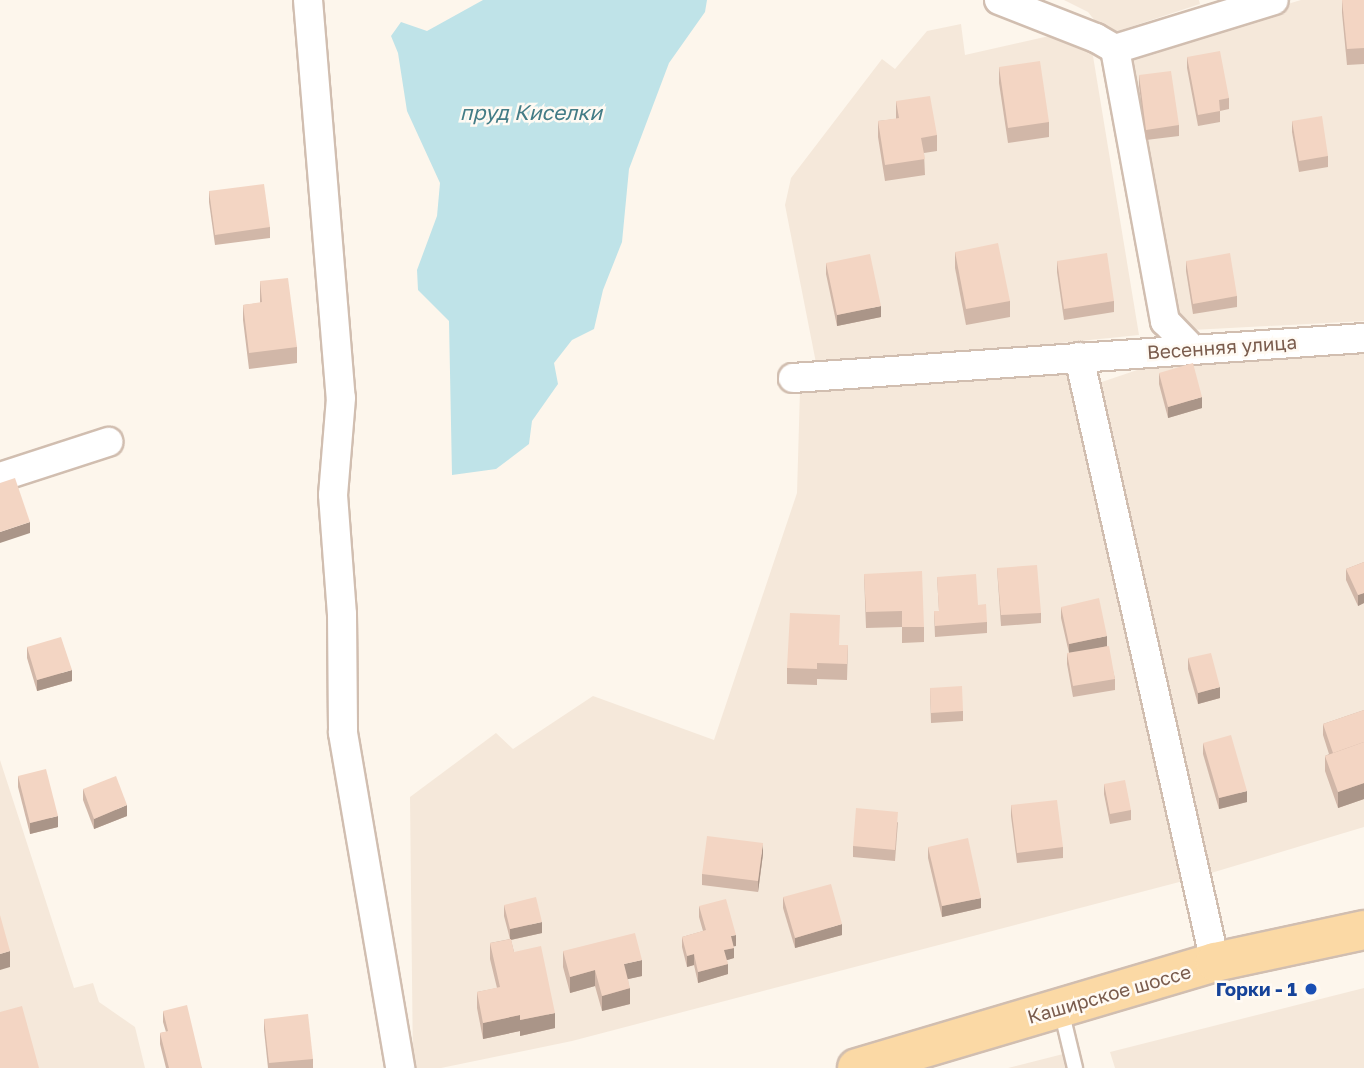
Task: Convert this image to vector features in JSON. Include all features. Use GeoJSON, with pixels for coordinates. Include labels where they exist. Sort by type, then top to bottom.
{"type":"FeatureCollection","features":[{"type":"Feature","properties":{"kind":"main road","name":"Каширское шоссе"},"geometry":{"type":"LineString","coordinates":[[857,1068],[1215,962],[1364,930]]}},
{"type":"Feature","properties":{"kind":"street"},"geometry":{"type":"LineString","coordinates":[[308,0],[312,76],[328,228],[331,312],[341,398],[333,495],[342,614],[343,733],[400,1068]]}},
{"type":"Feature","properties":{"kind":"street"},"geometry":{"type":"LineString","coordinates":[[999,0],[1096,38],[1115,50],[1165,321],[1192,349]]}},
{"type":"Feature","properties":{"kind":"street"},"geometry":{"type":"LineString","coordinates":[[1115,50],[1274,0]]}},
{"type":"Feature","properties":{"kind":"street","name":"Весенняя улица"},"geometry":{"type":"LineString","coordinates":[[793,379],[1364,338]]}},
{"type":"Feature","properties":{"kind":"street"},"geometry":{"type":"LineString","coordinates":[[1079,357],[1215,962]]}},
{"type":"Feature","properties":{"kind":"street"},"geometry":{"type":"LineString","coordinates":[[0,477],[108,442]]}},
{"type":"Feature","properties":{"kind":"lane"},"geometry":{"type":"LineString","coordinates":[[1061,1008],[1075,1068]]}},
{"type":"Feature","properties":{"kind":"shaded area"},"geometry":{"type":"Polygon","coordinates":[[[1064,0],[1199,0],[1200,4],[1106,35],[1088,12],[1064,0]]]}},
{"type":"Feature","properties":{"kind":"shaded area"},"geometry":{"type":"Polygon","coordinates":[[[1301,0],[1364,0],[1364,321],[1173,331],[1119,54],[1301,0]]]}},
{"type":"Feature","properties":{"kind":"shaded area"},"geometry":{"type":"Polygon","coordinates":[[[961,24],[965,55],[1058,34],[1092,50],[1139,335],[817,368],[785,205],[791,178],[882,59],[895,69],[927,31],[961,24]]]}},
{"type":"Feature","properties":{"kind":"shaded area"},"geometry":{"type":"Polygon","coordinates":[[[1364,347],[1364,827],[1211,873],[1096,384],[1190,352],[1364,347]]]}},
{"type":"Feature","properties":{"kind":"shaded area"},"geometry":{"type":"Polygon","coordinates":[[[1067,366],[1187,880],[572,1041],[441,1068],[413,1068],[410,797],[496,733],[513,749],[593,696],[714,740],[797,493],[800,390],[1067,366]]]}},
{"type":"Feature","properties":{"kind":"shaded area"},"geometry":{"type":"Polygon","coordinates":[[[0,760],[74,988],[93,983],[99,1002],[135,1027],[145,1068],[0,1068],[0,760]]]}},
{"type":"Feature","properties":{"kind":"shaded area"},"geometry":{"type":"Polygon","coordinates":[[[1364,988],[1364,1068],[1115,1068],[1110,1052],[1364,988]]]}},
{"type":"Feature","properties":{"kind":"shaded area"},"geometry":{"type":"Polygon","coordinates":[[[1071,1052],[1074,1068],[1008,1068],[1071,1052]]]}},
{"type":"Feature","properties":{"kind":"water","name":"пруд Киселки"},"geometry":{"type":"Polygon","coordinates":[[[483,0],[707,0],[705,12],[669,63],[629,169],[622,242],[603,290],[594,329],[572,340],[554,363],[558,384],[532,421],[529,444],[496,469],[452,475],[449,321],[418,290],[417,270],[437,216],[440,183],[407,111],[398,53],[391,36],[401,22],[427,31],[483,0]]]}},
{"type":"Feature","properties":{"kind":"building"},"geometry":{"type":"Polygon","coordinates":[[[1342,0],[1364,0],[1364,48],[1347,49],[1342,0]]]}},
{"type":"Feature","properties":{"kind":"building"},"geometry":{"type":"Polygon","coordinates":[[[1220,51],[1229,98],[1219,100],[1220,111],[1198,115],[1187,57],[1220,51]]]}},
{"type":"Feature","properties":{"kind":"building"},"geometry":{"type":"Polygon","coordinates":[[[1040,61],[1049,122],[1008,128],[999,67],[1040,61]]]}},
{"type":"Feature","properties":{"kind":"building"},"geometry":{"type":"Polygon","coordinates":[[[1171,71],[1179,125],[1146,130],[1139,75],[1171,71]]]}},
{"type":"Feature","properties":{"kind":"building"},"geometry":{"type":"Polygon","coordinates":[[[930,96],[937,135],[921,138],[925,159],[885,165],[878,121],[899,118],[896,101],[930,96]]]}},
{"type":"Feature","properties":{"kind":"building"},"geometry":{"type":"Polygon","coordinates":[[[1322,116],[1328,156],[1299,161],[1292,121],[1322,116]]]}},
{"type":"Feature","properties":{"kind":"building"},"geometry":{"type":"Polygon","coordinates":[[[264,184],[270,227],[215,235],[209,191],[264,184]]]}},
{"type":"Feature","properties":{"kind":"building"},"geometry":{"type":"Polygon","coordinates":[[[998,243],[1010,301],[966,309],[955,252],[998,243]]]}},
{"type":"Feature","properties":{"kind":"building"},"geometry":{"type":"Polygon","coordinates":[[[1107,253],[1114,301],[1064,309],[1057,261],[1107,253]]]}},
{"type":"Feature","properties":{"kind":"building"},"geometry":{"type":"Polygon","coordinates":[[[1230,253],[1237,296],[1193,304],[1186,261],[1230,253]]]}},
{"type":"Feature","properties":{"kind":"building"},"geometry":{"type":"Polygon","coordinates":[[[870,254],[881,306],[837,315],[826,263],[870,254]]]}},
{"type":"Feature","properties":{"kind":"building"},"geometry":{"type":"Polygon","coordinates":[[[288,278],[297,347],[249,353],[243,305],[262,302],[260,281],[288,278]]]}},
{"type":"Feature","properties":{"kind":"building"},"geometry":{"type":"Polygon","coordinates":[[[1193,363],[1202,397],[1168,407],[1159,373],[1193,363]]]}},
{"type":"Feature","properties":{"kind":"building"},"geometry":{"type":"Polygon","coordinates":[[[15,478],[30,522],[0,532],[0,483],[15,478]]]}},
{"type":"Feature","properties":{"kind":"building"},"geometry":{"type":"Polygon","coordinates":[[[1364,562],[1364,593],[1358,595],[1346,569],[1364,562]]]}},
{"type":"Feature","properties":{"kind":"building"},"geometry":{"type":"Polygon","coordinates":[[[1037,565],[1041,613],[1001,615],[997,568],[1037,565]]]}},
{"type":"Feature","properties":{"kind":"building"},"geometry":{"type":"Polygon","coordinates":[[[922,571],[924,627],[902,627],[902,611],[866,612],[864,574],[922,571]]]}},
{"type":"Feature","properties":{"kind":"building"},"geometry":{"type":"Polygon","coordinates":[[[976,574],[978,605],[986,604],[987,622],[935,626],[934,611],[939,611],[937,577],[976,574]]]}},
{"type":"Feature","properties":{"kind":"building"},"geometry":{"type":"Polygon","coordinates":[[[1099,598],[1107,636],[1069,644],[1061,607],[1099,598]]]}},
{"type":"Feature","properties":{"kind":"building"},"geometry":{"type":"Polygon","coordinates":[[[790,613],[840,615],[839,645],[848,645],[847,664],[817,663],[817,669],[787,668],[790,613]]]}},
{"type":"Feature","properties":{"kind":"building"},"geometry":{"type":"Polygon","coordinates":[[[61,637],[72,670],[37,680],[27,647],[61,637]]]}},
{"type":"Feature","properties":{"kind":"building"},"geometry":{"type":"Polygon","coordinates":[[[1109,646],[1115,679],[1073,686],[1067,653],[1109,646]]]}},
{"type":"Feature","properties":{"kind":"building"},"geometry":{"type":"Polygon","coordinates":[[[1211,653],[1220,687],[1198,693],[1188,658],[1211,653]]]}},
{"type":"Feature","properties":{"kind":"building"},"geometry":{"type":"Polygon","coordinates":[[[962,686],[963,711],[931,713],[930,688],[962,686]]]}},
{"type":"Feature","properties":{"kind":"building"},"geometry":{"type":"Polygon","coordinates":[[[1364,710],[1364,742],[1333,753],[1323,724],[1364,710]]]}},
{"type":"Feature","properties":{"kind":"building"},"geometry":{"type":"Polygon","coordinates":[[[1231,735],[1247,791],[1219,798],[1203,743],[1231,735]]]}},
{"type":"Feature","properties":{"kind":"building"},"geometry":{"type":"Polygon","coordinates":[[[1364,742],[1364,783],[1338,792],[1325,756],[1364,742]]]}},
{"type":"Feature","properties":{"kind":"building"},"geometry":{"type":"Polygon","coordinates":[[[46,769],[58,816],[30,823],[18,776],[46,769]]]}},
{"type":"Feature","properties":{"kind":"building"},"geometry":{"type":"Polygon","coordinates":[[[116,776],[127,805],[94,819],[83,789],[116,776]]]}},
{"type":"Feature","properties":{"kind":"building"},"geometry":{"type":"Polygon","coordinates":[[[1125,780],[1131,810],[1110,814],[1104,784],[1125,780]]]}},
{"type":"Feature","properties":{"kind":"building"},"geometry":{"type":"Polygon","coordinates":[[[1057,800],[1063,847],[1017,853],[1011,805],[1057,800]]]}},
{"type":"Feature","properties":{"kind":"building"},"geometry":{"type":"Polygon","coordinates":[[[856,808],[898,812],[895,850],[853,846],[856,808]]]}},
{"type":"Feature","properties":{"kind":"building"},"geometry":{"type":"Polygon","coordinates":[[[707,836],[763,843],[758,881],[702,874],[707,836]]]}},
{"type":"Feature","properties":{"kind":"building"},"geometry":{"type":"Polygon","coordinates":[[[968,838],[981,898],[942,906],[928,847],[968,838]]]}},
{"type":"Feature","properties":{"kind":"building"},"geometry":{"type":"Polygon","coordinates":[[[831,884],[842,924],[795,938],[783,897],[831,884]]]}},
{"type":"Feature","properties":{"kind":"building"},"geometry":{"type":"Polygon","coordinates":[[[536,897],[542,922],[510,929],[504,905],[536,897]]]}},
{"type":"Feature","properties":{"kind":"building"},"geometry":{"type":"Polygon","coordinates":[[[726,899],[736,935],[731,936],[734,948],[724,950],[728,964],[698,972],[694,954],[687,956],[682,937],[706,930],[699,906],[726,899]]]}},
{"type":"Feature","properties":{"kind":"building"},"geometry":{"type":"Polygon","coordinates":[[[0,915],[10,951],[0,954],[0,915]]]}},
{"type":"Feature","properties":{"kind":"building"},"geometry":{"type":"Polygon","coordinates":[[[635,933],[642,960],[624,964],[630,988],[602,996],[595,970],[570,977],[563,951],[635,933]]]}},
{"type":"Feature","properties":{"kind":"building"},"geometry":{"type":"Polygon","coordinates":[[[511,939],[514,952],[541,946],[555,1013],[520,1020],[520,1015],[483,1023],[477,992],[500,987],[490,943],[511,939]]]}},
{"type":"Feature","properties":{"kind":"building"},"geometry":{"type":"Polygon","coordinates":[[[187,1005],[202,1068],[169,1068],[160,1033],[168,1031],[163,1011],[187,1005]]]}},
{"type":"Feature","properties":{"kind":"building"},"geometry":{"type":"Polygon","coordinates":[[[22,1006],[39,1068],[0,1068],[0,1012],[22,1006]]]}},
{"type":"Feature","properties":{"kind":"building"},"geometry":{"type":"Polygon","coordinates":[[[308,1014],[313,1059],[269,1063],[264,1019],[308,1014]]]}},
{"type":"Feature","properties":{"kind":"place","name":"Горки - 1"},"geometry":{"type":"Point","coordinates":[1311,989]}}]}
